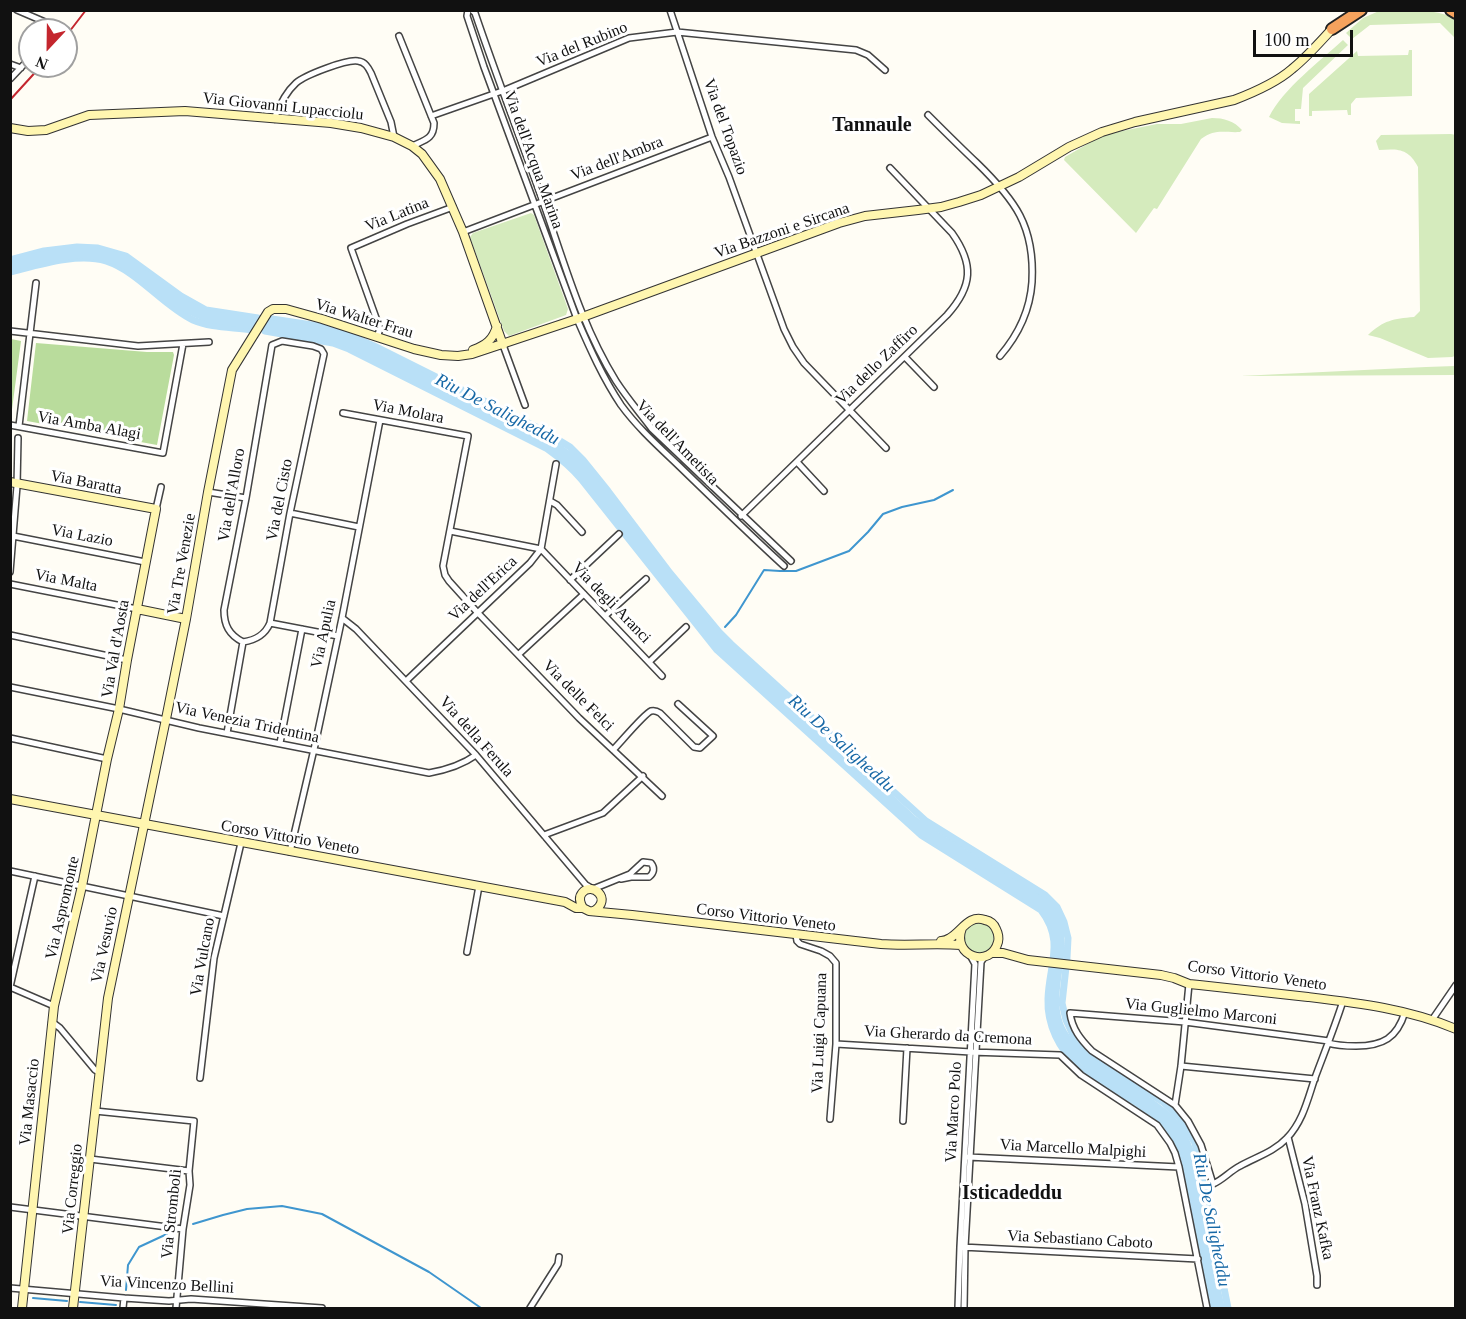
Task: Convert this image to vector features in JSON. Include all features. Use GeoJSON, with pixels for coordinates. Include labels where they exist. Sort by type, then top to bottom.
{"type":"FeatureCollection","features":[{"type":"Feature","properties":{"kind":"highway"},"geometry":{"type":"LineString","coordinates":[[1332,29],[1347,10]]}},
{"type":"Feature","properties":{"kind":"highway"},"geometry":{"type":"LineString","coordinates":[[1332,29],[1352,10]]}},
{"type":"Feature","properties":{"kind":"highway"},"geometry":{"type":"LineString","coordinates":[[1332,29],[1361,10]]}},
{"type":"Feature","properties":{"kind":"highway"},"geometry":{"type":"LineString","coordinates":[[1451,10],[1455,13]]}},
{"type":"Feature","properties":{"kind":"street"},"geometry":{"type":"LineString","coordinates":[[17,10],[36,18]]}},
{"type":"Feature","properties":{"kind":"street","name":"Via dell'Acqua Marina"},"geometry":{"type":"LineString","coordinates":[[468,10],[467,16],[535,204],[581,318]]}},
{"type":"Feature","properties":{"kind":"street","name":"Via dell'Acqua Marina"},"geometry":{"type":"LineString","coordinates":[[472,10],[543,202],[581,318]]}},
{"type":"Feature","properties":{"kind":"street","name":"Via del Topazio"},"geometry":{"type":"LineString","coordinates":[[670,10],[712,137],[731,176],[784,329],[804,363],[886,448]]}},
{"type":"Feature","properties":{"kind":"street","name":"Via Bazzoni e Sircana"},"geometry":{"type":"LineString","coordinates":[[503,345],[839,223],[865,216],[929,209],[959,202],[1019,177],[1087,138],[1118,126],[1234,100],[1250,94],[1292,70],[1332,29]]}},
{"type":"Feature","properties":{"kind":"street","name":"Via del Rubino"},"geometry":{"type":"LineString","coordinates":[[431,116],[495,94],[629,38],[677,32],[856,50],[868,55],[885,70]]}},
{"type":"Feature","properties":{"kind":"street"},"geometry":{"type":"LineString","coordinates":[[399,36],[434,123],[431,136],[412,146]]}},
{"type":"Feature","properties":{"kind":"street"},"geometry":{"type":"LineString","coordinates":[[274,119],[284,99],[298,81],[345,62],[357,60],[368,66],[391,122],[394,137]]}},
{"type":"Feature","properties":{"kind":"street","name":"Via Giovanni Lupacciolu"},"geometry":{"type":"LineString","coordinates":[[10,128],[37,131],[89,115],[185,111],[331,123],[382,132],[412,146],[433,167],[453,207],[525,405]]}},
{"type":"Feature","properties":{"kind":"street"},"geometry":{"type":"LineString","coordinates":[[928,115],[1000,186],[1015,204],[1028,235],[1032,252],[1032,271],[1027,310],[1013,340],[1000,356]]}},
{"type":"Feature","properties":{"kind":"street","name":"Via dell'Ambra"},"geometry":{"type":"LineString","coordinates":[[463,232],[712,137]]}},
{"type":"Feature","properties":{"kind":"street","name":"Via dello Zaffiro"},"geometry":{"type":"LineString","coordinates":[[735,521],[958,303],[964,291],[968,267],[961,245],[890,168]]}},
{"type":"Feature","properties":{"kind":"street","name":"Via Latina"},"geometry":{"type":"LineString","coordinates":[[377,337],[380,329],[351,248],[453,207]]}},
{"type":"Feature","properties":{"kind":"street"},"geometry":{"type":"LineString","coordinates":[[19,426],[36,283]]}},
{"type":"Feature","properties":{"kind":"street","name":"Via Walter Frau"},"geometry":{"type":"LineString","coordinates":[[266,315],[273,309],[286,309],[414,349],[441,355],[472,354],[503,345]]}},
{"type":"Feature","properties":{"kind":"street","name":"Via Tre Venezie"},"geometry":{"type":"LineString","coordinates":[[144,824],[186,619],[232,370],[266,315]]}},
{"type":"Feature","properties":{"kind":"street","name":"Via dell'Ametista"},"geometry":{"type":"LineString","coordinates":[[581,318],[616,382],[652,429],[791,561]]}},
{"type":"Feature","properties":{"kind":"street","name":"Via dell'Ametista"},"geometry":{"type":"LineString","coordinates":[[581,318],[594,359],[622,406],[643,431],[784,566]]}},
{"type":"Feature","properties":{"kind":"street"},"geometry":{"type":"LineString","coordinates":[[458,356],[493,339],[497,326]]}},
{"type":"Feature","properties":{"kind":"street"},"geometry":{"type":"LineString","coordinates":[[10,332],[138,346],[208,342]]}},
{"type":"Feature","properties":{"kind":"street","name":"Via del Cisto"},"geometry":{"type":"LineString","coordinates":[[270,623],[290,513],[324,354],[321,349],[313,346],[282,341],[272,345]]}},
{"type":"Feature","properties":{"kind":"street","name":"Via Amba Alagi"},"geometry":{"type":"LineString","coordinates":[[10,425],[163,453],[183,344]]}},
{"type":"Feature","properties":{"kind":"street","name":"Via dell'Alloro"},"geometry":{"type":"LineString","coordinates":[[243,642],[227,628],[224,610],[272,345]]}},
{"type":"Feature","properties":{"kind":"street"},"geometry":{"type":"LineString","coordinates":[[904,357],[934,387]]}},
{"type":"Feature","properties":{"kind":"street","name":"Via Molara"},"geometry":{"type":"LineString","coordinates":[[343,413],[468,436]]}},
{"type":"Feature","properties":{"kind":"street","name":"Via Apulia"},"geometry":{"type":"LineString","coordinates":[[290,852],[315,750],[380,420]]}},
{"type":"Feature","properties":{"kind":"street","name":"Via delle Felci"},"geometry":{"type":"LineString","coordinates":[[468,436],[443,566],[448,581],[579,718],[662,796]]}},
{"type":"Feature","properties":{"kind":"street"},"geometry":{"type":"LineString","coordinates":[[10,572],[18,438]]}},
{"type":"Feature","properties":{"kind":"street"},"geometry":{"type":"LineString","coordinates":[[797,462],[824,492]]}},
{"type":"Feature","properties":{"kind":"street"},"geometry":{"type":"LineString","coordinates":[[450,531],[541,549],[556,464]]}},
{"type":"Feature","properties":{"kind":"street","name":"Via Baratta"},"geometry":{"type":"LineString","coordinates":[[14,483],[156,510]]}},
{"type":"Feature","properties":{"kind":"street","name":"Via Val d'Aosta"},"geometry":{"type":"LineString","coordinates":[[97,816],[161,487]]}},
{"type":"Feature","properties":{"kind":"street"},"geometry":{"type":"LineString","coordinates":[[208,492],[246,498]]}},
{"type":"Feature","properties":{"kind":"street"},"geometry":{"type":"LineString","coordinates":[[550,501],[557,505],[582,532]]}},
{"type":"Feature","properties":{"kind":"street"},"geometry":{"type":"LineString","coordinates":[[290,513],[359,526]]}},
{"type":"Feature","properties":{"kind":"street","name":"Via Lazio"},"geometry":{"type":"LineString","coordinates":[[13,532],[145,562]]}},
{"type":"Feature","properties":{"kind":"street"},"geometry":{"type":"LineString","coordinates":[[570,580],[619,534]]}},
{"type":"Feature","properties":{"kind":"street","name":"Via degli Aranci"},"geometry":{"type":"LineString","coordinates":[[541,549],[662,676]]}},
{"type":"Feature","properties":{"kind":"street","name":"Via dell'Erica"},"geometry":{"type":"LineString","coordinates":[[406,681],[530,563],[541,549]]}},
{"type":"Feature","properties":{"kind":"street"},"geometry":{"type":"LineString","coordinates":[[605,616],[646,579]]}},
{"type":"Feature","properties":{"kind":"street","name":"Via Malta"},"geometry":{"type":"LineString","coordinates":[[10,584],[186,619]]}},
{"type":"Feature","properties":{"kind":"street"},"geometry":{"type":"LineString","coordinates":[[519,654],[584,594]]}},
{"type":"Feature","properties":{"kind":"street","name":"Via della Ferula"},"geometry":{"type":"LineString","coordinates":[[342,618],[356,629],[476,755],[582,881],[586,893]]}},
{"type":"Feature","properties":{"kind":"street"},"geometry":{"type":"LineString","coordinates":[[227,733],[243,642],[257,638],[267,630],[270,623],[338,636]]}},
{"type":"Feature","properties":{"kind":"street"},"geometry":{"type":"LineString","coordinates":[[649,662],[686,627]]}},
{"type":"Feature","properties":{"kind":"street"},"geometry":{"type":"LineString","coordinates":[[280,743],[302,629]]}},
{"type":"Feature","properties":{"kind":"street"},"geometry":{"type":"LineString","coordinates":[[10,635],[127,660]]}},
{"type":"Feature","properties":{"kind":"street","name":"Via Venezia Tridentina"},"geometry":{"type":"LineString","coordinates":[[10,687],[199,728],[429,773],[467,761],[476,755]]}},
{"type":"Feature","properties":{"kind":"street"},"geometry":{"type":"LineString","coordinates":[[613,750],[651,711],[660,713],[694,747],[700,748],[713,736],[678,704]]}},
{"type":"Feature","properties":{"kind":"street"},"geometry":{"type":"LineString","coordinates":[[10,738],[107,759]]}},
{"type":"Feature","properties":{"kind":"street"},"geometry":{"type":"LineString","coordinates":[[544,835],[603,813],[642,776]]}},
{"type":"Feature","properties":{"kind":"street","name":"Corso Vittorio Veneto"},"geometry":{"type":"LineString","coordinates":[[10,799],[565,902],[576,908],[583,908]]}},
{"type":"Feature","properties":{"kind":"street","name":"Via Aspromonte"},"geometry":{"type":"LineString","coordinates":[[54,1006],[97,816]]}},
{"type":"Feature","properties":{"kind":"street","name":"Via Vesuvio"},"geometry":{"type":"LineString","coordinates":[[99,1072],[108,998],[144,824]]}},
{"type":"Feature","properties":{"kind":"street","name":"Via Vulcano"},"geometry":{"type":"LineString","coordinates":[[200,1077],[214,958],[241,843]]}},
{"type":"Feature","properties":{"kind":"street"},"geometry":{"type":"LineString","coordinates":[[609,883],[604,888],[600,907],[594,911],[587,911],[583,908],[580,903],[586,893],[609,883],[621,879],[650,877],[653,867],[651,863],[641,863],[621,879]]}},
{"type":"Feature","properties":{"kind":"street"},"geometry":{"type":"LineString","coordinates":[[638,867],[638,872],[642,876]]}},
{"type":"Feature","properties":{"kind":"street"},"geometry":{"type":"LineString","coordinates":[[10,871],[224,916]]}},
{"type":"Feature","properties":{"kind":"street"},"geometry":{"type":"LineString","coordinates":[[35,876],[10,987],[54,1006]]}},
{"type":"Feature","properties":{"kind":"street"},"geometry":{"type":"LineString","coordinates":[[467,952],[479,886]]}},
{"type":"Feature","properties":{"kind":"street"},"geometry":{"type":"LineString","coordinates":[[586,893],[597,891],[602,899]]}},
{"type":"Feature","properties":{"kind":"street","name":"Corso Vittorio Veneto"},"geometry":{"type":"LineString","coordinates":[[565,902],[576,900],[586,893]]}},
{"type":"Feature","properties":{"kind":"street","name":"Corso Vittorio Veneto"},"geometry":{"type":"LineString","coordinates":[[602,899],[612,908],[632,915]]}},
{"type":"Feature","properties":{"kind":"street","name":"Corso Vittorio Veneto"},"geometry":{"type":"LineString","coordinates":[[594,911],[893,945],[934,943],[961,945]]}},
{"type":"Feature","properties":{"kind":"street"},"geometry":{"type":"LineString","coordinates":[[999,939],[995,949],[989,955],[980,957],[966,953],[961,945],[960,933],[962,928],[972,920],[990,921],[995,926],[1005,949],[1016,957]]}},
{"type":"Feature","properties":{"kind":"street","name":"Corso Vittorio Veneto"},"geometry":{"type":"LineString","coordinates":[[934,943],[952,938],[962,928]]}},
{"type":"Feature","properties":{"kind":"street","name":"Via Luigi Capuana"},"geometry":{"type":"LineString","coordinates":[[796,935],[800,944],[831,956],[836,963],[836,1044],[830,1119]]}},
{"type":"Feature","properties":{"kind":"street","name":"Corso Vittorio Veneto"},"geometry":{"type":"LineString","coordinates":[[989,955],[1003,954],[1069,966],[1161,975],[1190,984],[1343,1001],[1405,1012],[1455,1029]]}},
{"type":"Feature","properties":{"kind":"street","name":"Via Marco Polo"},"geometry":{"type":"LineString","coordinates":[[970,955],[975,964],[973,1052]]}},
{"type":"Feature","properties":{"kind":"street","name":"Via Marco Polo"},"geometry":{"type":"LineString","coordinates":[[958,1308],[973,1052],[981,962],[989,955]]}},
{"type":"Feature","properties":{"kind":"street"},"geometry":{"type":"LineString","coordinates":[[1190,984],[1175,1104],[1188,1120],[1201,1144],[1213,1184],[1238,1167],[1270,1151],[1288,1137],[1298,1125],[1343,1001]]}},
{"type":"Feature","properties":{"kind":"street"},"geometry":{"type":"LineString","coordinates":[[1432,1020],[1455,985]]}},
{"type":"Feature","properties":{"kind":"street","name":"Via Masaccio"},"geometry":{"type":"LineString","coordinates":[[21,1308],[54,1006]]}},
{"type":"Feature","properties":{"kind":"street","name":"Via Guglielmo Marconi"},"geometry":{"type":"LineString","coordinates":[[1175,1104],[1092,1051],[1081,1040],[1070,1013],[1185,1022],[1329,1042],[1337,1046],[1372,1046],[1386,1041],[1401,1023],[1405,1012]]}},
{"type":"Feature","properties":{"kind":"street"},"geometry":{"type":"LineString","coordinates":[[52,1022],[99,1072]]}},
{"type":"Feature","properties":{"kind":"street","name":"Via Gherardo da Cremona"},"geometry":{"type":"LineString","coordinates":[[836,1044],[1060,1055],[1081,1075],[1157,1125],[1170,1143],[1179,1167]]}},
{"type":"Feature","properties":{"kind":"street"},"geometry":{"type":"LineString","coordinates":[[903,1120],[907,1048]]}},
{"type":"Feature","properties":{"kind":"street"},"geometry":{"type":"LineString","coordinates":[[1181,1066],[1315,1079]]}},
{"type":"Feature","properties":{"kind":"street","name":"Via Correggio"},"geometry":{"type":"LineString","coordinates":[[73,1308],[99,1072]]}},
{"type":"Feature","properties":{"kind":"street","name":"Via Stromboli"},"geometry":{"type":"LineString","coordinates":[[95,1111],[194,1121],[189,1171],[190,1185],[183,1229],[176,1308]]}},
{"type":"Feature","properties":{"kind":"street","name":"Via Franz Kafka"},"geometry":{"type":"LineString","coordinates":[[1288,1137],[1305,1204],[1317,1285]]}},
{"type":"Feature","properties":{"kind":"street","name":"Via Marcello Malpighi"},"geometry":{"type":"LineString","coordinates":[[967,1157],[1179,1167]]}},
{"type":"Feature","properties":{"kind":"street"},"geometry":{"type":"LineString","coordinates":[[90,1159],[189,1171]]}},
{"type":"Feature","properties":{"kind":"street"},"geometry":{"type":"LineString","coordinates":[[1179,1167],[1207,1308]]}},
{"type":"Feature","properties":{"kind":"street"},"geometry":{"type":"LineString","coordinates":[[10,1207],[183,1229]]}},
{"type":"Feature","properties":{"kind":"street","name":"Via Marco Polo"},"geometry":{"type":"LineString","coordinates":[[963,1247],[964,1308]]}},
{"type":"Feature","properties":{"kind":"street","name":"Via Sebastiano Caboto"},"geometry":{"type":"LineString","coordinates":[[963,1247],[1198,1259]]}},
{"type":"Feature","properties":{"kind":"street"},"geometry":{"type":"LineString","coordinates":[[530,1308],[558,1264],[559,1257]]}},
{"type":"Feature","properties":{"kind":"street","name":"Via Vincenzo Bellini"},"geometry":{"type":"LineString","coordinates":[[10,1288],[169,1301],[191,1299],[322,1308]]}},
{"type":"Feature","properties":{"kind":"street"},"geometry":{"type":"LineString","coordinates":[[123,1308],[124,1298]]}},
{"type":"Feature","properties":{"kind":"street"},"geometry":{"type":"LineString","coordinates":[[225,1308],[226,1301]]}},
{"type":"Feature","properties":{"kind":"green space"},"geometry":{"type":"Polygon","coordinates":[[[1379,11],[1418,11],[1455,18],[1455,38],[1440,23],[1370,25],[1352,39],[1346,33],[1363,18],[1379,11]]]}},
{"type":"Feature","properties":{"kind":"green space"},"geometry":{"type":"Polygon","coordinates":[[[1343,40],[1348,45],[1303,88],[1301,109],[1295,109],[1295,121],[1300,121],[1300,124],[1282,123],[1269,117],[1283,96],[1343,40]]]}},
{"type":"Feature","properties":{"kind":"green space"},"geometry":{"type":"Polygon","coordinates":[[[1409,50],[1412,50],[1412,96],[1356,98],[1351,104],[1351,115],[1348,115],[1347,110],[1312,111],[1312,116],[1309,116],[1309,94],[1357,51],[1358,56],[1408,55],[1409,50]]]}},
{"type":"Feature","properties":{"kind":"green space"},"geometry":{"type":"Polygon","coordinates":[[[1212,118],[1236,124],[1242,130],[1240,132],[1216,132],[1201,139],[1157,209],[1154,208],[1136,233],[1064,160],[1065,157],[1103,135],[1157,124],[1181,124],[1212,118]]]}},
{"type":"Feature","properties":{"kind":"green space"},"geometry":{"type":"Polygon","coordinates":[[[1381,135],[1456,135],[1455,356],[1428,358],[1368,335],[1384,323],[1414,317],[1420,311],[1418,167],[1410,156],[1402,151],[1379,150],[1376,141],[1381,135]]]}},
{"type":"Feature","properties":{"kind":"green space"},"geometry":{"type":"Polygon","coordinates":[[[531,213],[534,215],[568,309],[566,315],[509,336],[504,331],[470,237],[473,233],[531,213]]]}},
{"type":"Feature","properties":{"kind":"green space"},"geometry":{"type":"Polygon","coordinates":[[[11,339],[21,341],[10,417],[11,339]]]}},
{"type":"Feature","properties":{"kind":"green space"},"geometry":{"type":"Polygon","coordinates":[[[36,343],[173,352],[157,445],[27,421],[36,343]]]}},
{"type":"Feature","properties":{"kind":"green space"},"geometry":{"type":"Polygon","coordinates":[[[1455,366],[1455,375],[1240,376],[1426,367],[1455,366]]]}},
{"type":"Feature","properties":{"kind":"green space"},"geometry":{"type":"Polygon","coordinates":[[[979,923],[985,924],[993,932],[993,944],[985,952],[979,953],[973,952],[965,944],[964,938],[965,932],[973,924],[979,923]]]}},
{"type":"Feature","properties":{"kind":"waterway","name":"Riu De Saligheddu"},"geometry":{"type":"LineString","coordinates":[[10,260],[44,251],[77,247],[98,248],[126,256],[181,296],[206,310],[258,318],[252,330],[200,323],[182,314],[129,273],[106,261],[83,258],[58,260],[10,272]]}},
{"type":"Feature","properties":{"kind":"waterway","name":"Riu De Saligheddu"},"geometry":{"type":"LineString","coordinates":[[10,265],[69,253],[99,254],[113,258],[130,266],[194,311],[212,317],[334,336],[352,343],[549,444],[571,459],[709,632],[727,651],[913,822],[1045,905],[1055,920],[1058,933],[1059,946],[1053,998],[1057,1024],[1070,1046],[1080,1056],[1161,1112],[1180,1135],[1191,1160],[1219,1308]]}},
{"type":"Feature","properties":{"kind":"waterway","name":"Riu De Saligheddu"},"geometry":{"type":"LineString","coordinates":[[1213,1308],[1183,1158],[1174,1138],[1151,1113],[1078,1066],[1065,1052],[1052,1027],[1048,999],[1054,943],[1048,921],[1041,910],[921,835],[717,650],[582,480],[556,455],[349,349],[333,343],[265,331],[272,319],[332,328],[374,346],[542,430],[570,447],[608,491],[670,573],[731,644],[926,821],[1045,895],[1057,907],[1068,938],[1062,1003],[1066,1020],[1083,1049],[1099,1062],[1163,1102],[1179,1117],[1195,1143],[1228,1308]]}},
{"type":"Feature","properties":{"kind":"waterway"},"geometry":{"type":"LineString","coordinates":[[725,627],[736,615],[764,570],[796,571],[849,551],[883,514],[934,500],[953,490]]}},
{"type":"Feature","properties":{"kind":"waterway"},"geometry":{"type":"LineString","coordinates":[[193,1224],[247,1209],[282,1206],[322,1214],[429,1272],[481,1308]]}},
{"type":"Feature","properties":{"kind":"waterway"},"geometry":{"type":"LineString","coordinates":[[126,1290],[128,1265],[139,1247],[167,1234]]}},
{"type":"Feature","properties":{"kind":"waterway"},"geometry":{"type":"LineString","coordinates":[[33,1298],[67,1301]]}},
{"type":"Feature","properties":{"kind":"waterway"},"geometry":{"type":"LineString","coordinates":[[80,1302],[116,1305]]}},
{"type":"Feature","properties":{"kind":"railway"},"geometry":{"type":"LineString","coordinates":[[78,20],[86,10]]}},
{"type":"Feature","properties":{"kind":"railway"},"geometry":{"type":"LineString","coordinates":[[10,100],[30,78]]}},
{"type":"Feature","properties":{"kind":"district","name":"Tannaule"},"geometry":{"type":"Point","coordinates":[872,126]}},
{"type":"Feature","properties":{"kind":"district","name":"Isticadeddu"},"geometry":{"type":"Point","coordinates":[1012,1194]}}]}
